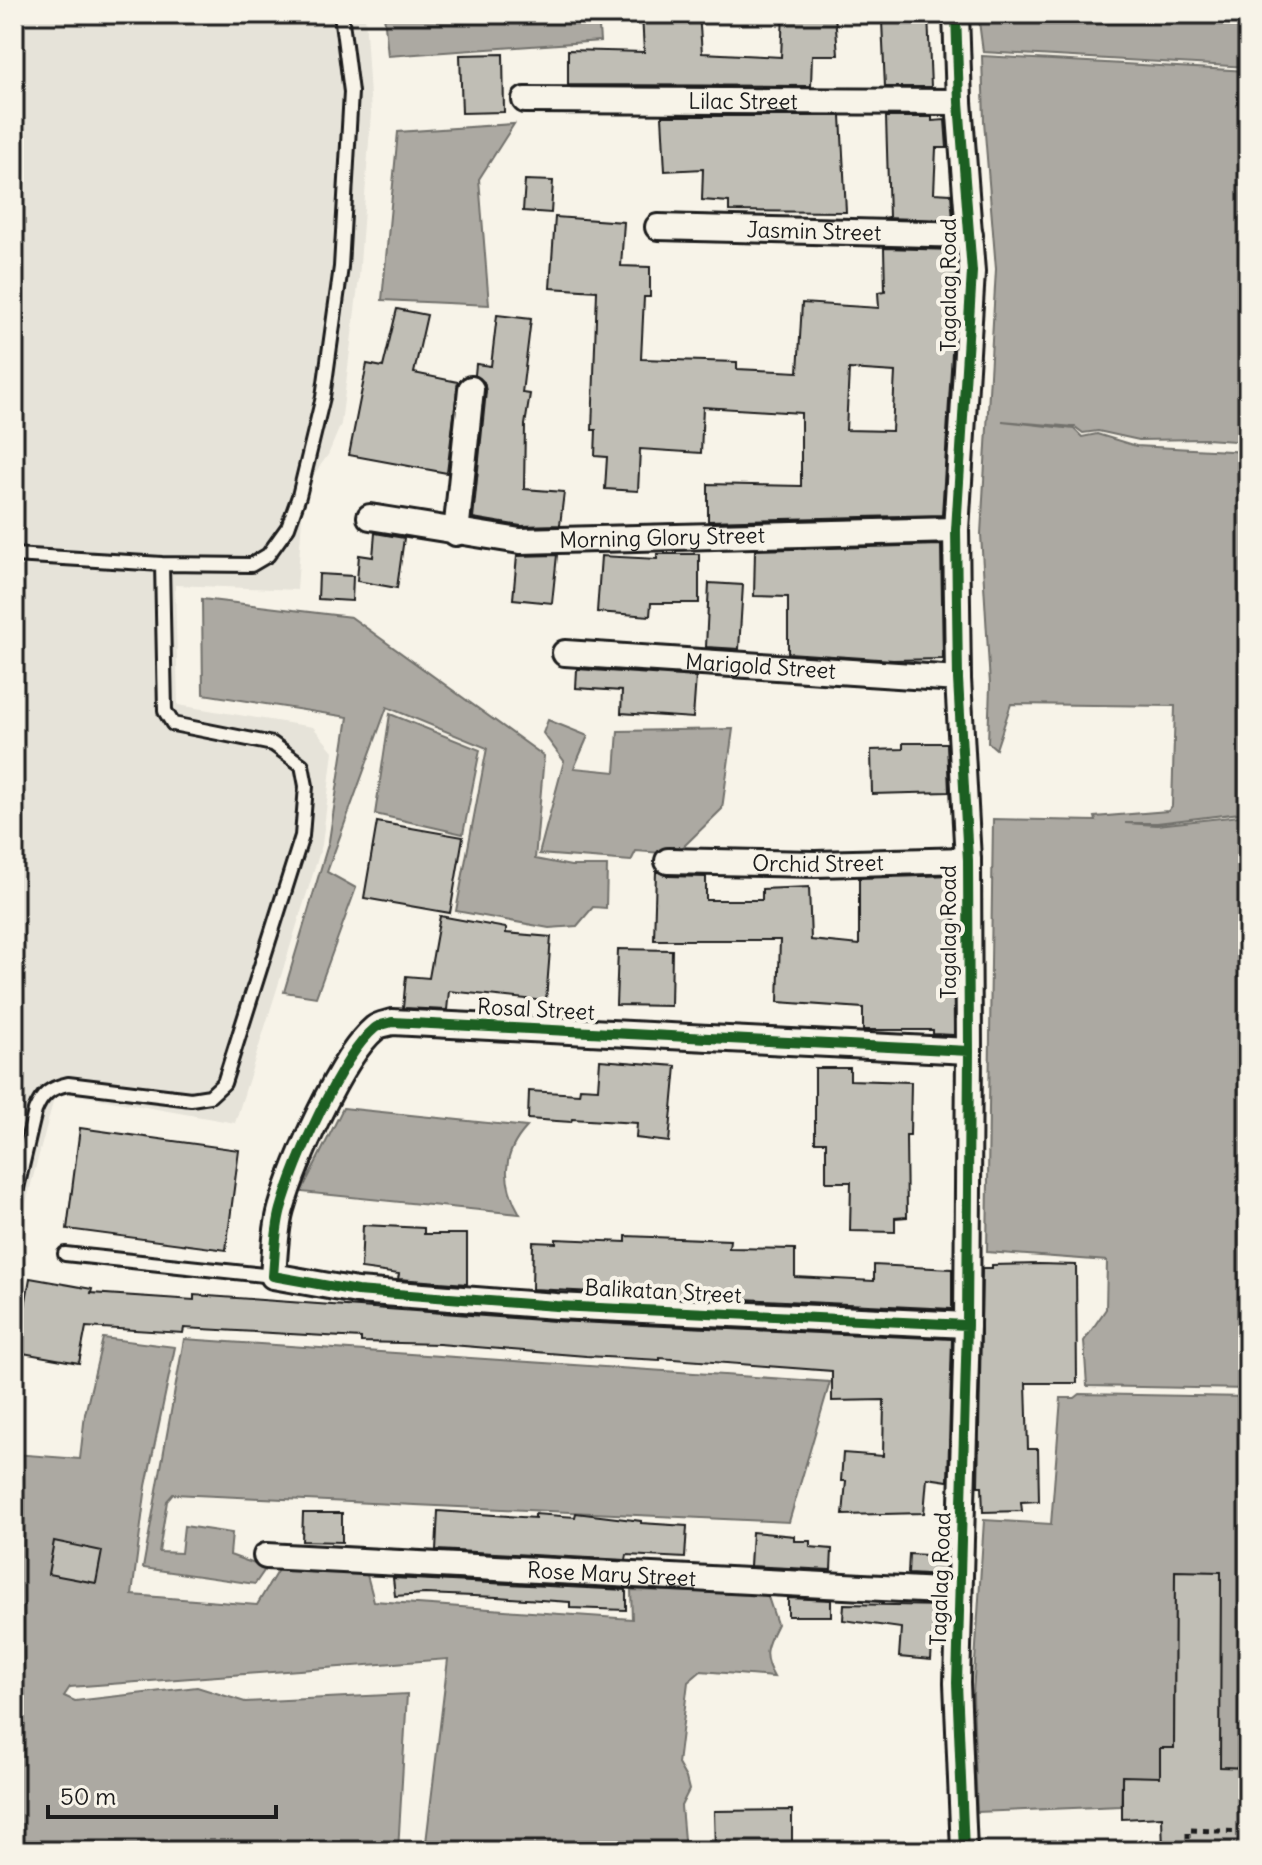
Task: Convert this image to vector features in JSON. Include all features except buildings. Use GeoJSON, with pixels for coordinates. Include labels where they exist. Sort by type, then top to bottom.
{"type":"FeatureCollection","features":[{"type":"Feature","properties":{"kind":"street","name":"Tagalag Road"},"geometry":{"type":"LineString","coordinates":[[956,14],[959,102],[972,272],[956,530],[958,679],[968,860],[967,1325],[957,1683],[964,1851]]}},
{"type":"Feature","properties":{"kind":"street","name":"Lilac Street"},"geometry":{"type":"LineString","coordinates":[[525,100],[959,102]]}},
{"type":"Feature","properties":{"kind":"street","name":"Jasmin Street"},"geometry":{"type":"LineString","coordinates":[[658,227],[970,235]]}},
{"type":"Feature","properties":{"kind":"street"},"geometry":{"type":"LineString","coordinates":[[456,533],[471,389]]}},
{"type":"Feature","properties":{"kind":"street","name":"Morning Glory Street"},"geometry":{"type":"LineString","coordinates":[[370,517],[520,541],[956,530]]}},
{"type":"Feature","properties":{"kind":"street","name":"Marigold Street"},"geometry":{"type":"LineString","coordinates":[[565,653],[958,679]]}},
{"type":"Feature","properties":{"kind":"street","name":"Orchid Street"},"geometry":{"type":"LineString","coordinates":[[668,861],[815,864],[968,860]]}},
{"type":"Feature","properties":{"kind":"street","name":"Rosal Street"},"geometry":{"type":"LineString","coordinates":[[273,1276],[280,1211],[302,1149],[330,1092],[363,1041],[378,1026],[392,1022],[969,1051]]}},
{"type":"Feature","properties":{"kind":"street","name":"Balikatan Street"},"geometry":{"type":"LineString","coordinates":[[273,1276],[357,1291],[556,1306],[967,1325]]}},
{"type":"Feature","properties":{"kind":"street","name":"Rose Mary Street"},"geometry":{"type":"LineString","coordinates":[[266,1556],[959,1592]]}},
{"type":"Feature","properties":{"kind":"lane"},"geometry":{"type":"LineString","coordinates":[[14,555],[162,564],[251,565],[268,555],[288,527],[299,496],[323,397],[341,267],[351,92],[341,14]]}},
{"type":"Feature","properties":{"kind":"lane"},"geometry":{"type":"LineString","coordinates":[[14,1201],[35,1111],[51,1088],[68,1084],[191,1099],[210,1096],[224,1083],[302,836],[306,786],[302,765],[273,744],[173,724],[165,711],[162,564]]}},
{"type":"Feature","properties":{"kind":"lane"},"geometry":{"type":"LineString","coordinates":[[65,1254],[273,1276]]}},
{"type":"Feature","properties":{"kind":"path"},"geometry":{"type":"LineString","coordinates":[[1188,1851],[1188,1830],[1248,1832]]}},
{"type":"Feature","properties":{"kind":"shaded area"},"geometry":{"type":"Polygon","coordinates":[[[14,14],[365,14],[371,114],[359,278],[341,424],[328,455],[304,488],[297,590],[175,585],[178,705],[313,727],[333,751],[322,845],[235,1123],[56,1091],[14,1248],[14,14]]]}},
{"type":"Feature","properties":{"kind":"shaded area"},"geometry":{"type":"Polygon","coordinates":[[[384,14],[598,14],[600,41],[388,56],[384,14]]]}},
{"type":"Feature","properties":{"kind":"shaded area"},"geometry":{"type":"Polygon","coordinates":[[[978,14],[1248,14],[1248,67],[983,52],[978,14]]]}},
{"type":"Feature","properties":{"kind":"shaded area"},"geometry":{"type":"Polygon","coordinates":[[[982,56],[1248,71],[1248,442],[1139,440],[1098,431],[1083,433],[1075,427],[1002,421],[1074,429],[1082,437],[1097,434],[1136,446],[1248,452],[1248,812],[1157,823],[1125,823],[1157,825],[1248,815],[1248,1389],[1087,1386],[1084,1341],[1106,1309],[1107,1261],[987,1252],[993,819],[1096,821],[1095,817],[1168,811],[1172,806],[1175,706],[1011,704],[996,749],[988,742],[990,685],[981,534],[996,269],[982,56]]]}},
{"type":"Feature","properties":{"kind":"shaded area"},"geometry":{"type":"Polygon","coordinates":[[[514,124],[479,179],[489,305],[382,300],[398,132],[514,124]]]}},
{"type":"Feature","properties":{"kind":"shaded area"},"geometry":{"type":"Polygon","coordinates":[[[202,599],[351,617],[544,756],[535,859],[571,866],[607,866],[606,908],[593,907],[577,926],[549,928],[456,911],[487,748],[387,707],[327,872],[356,888],[316,997],[284,992],[329,841],[348,717],[203,694],[202,599]]]}},
{"type":"Feature","properties":{"kind":"shaded area"},"geometry":{"type":"Polygon","coordinates":[[[390,714],[480,750],[463,834],[375,814],[390,714]]]}},
{"type":"Feature","properties":{"kind":"shaded area"},"geometry":{"type":"Polygon","coordinates":[[[548,720],[588,736],[574,768],[615,772],[618,731],[733,729],[722,809],[676,854],[636,851],[631,861],[539,854],[564,761],[543,733],[548,720]]]}},
{"type":"Feature","properties":{"kind":"shaded area"},"geometry":{"type":"Polygon","coordinates":[[[343,1108],[527,1127],[512,1148],[507,1169],[510,1191],[520,1214],[301,1192],[343,1108]]]}},
{"type":"Feature","properties":{"kind":"shaded area"},"geometry":{"type":"Polygon","coordinates":[[[103,1338],[175,1347],[146,1486],[132,1595],[257,1605],[279,1568],[367,1575],[374,1601],[632,1619],[631,1590],[767,1594],[777,1624],[766,1650],[767,1663],[774,1677],[701,1671],[688,1682],[678,1764],[689,1790],[681,1806],[685,1851],[425,1851],[448,1659],[70,1687],[64,1696],[75,1701],[197,1687],[245,1702],[407,1694],[398,1851],[14,1851],[14,1454],[80,1459],[85,1414],[103,1338]]]}},
{"type":"Feature","properties":{"kind":"shaded area"},"geometry":{"type":"Polygon","coordinates":[[[184,1339],[830,1382],[789,1522],[173,1494],[167,1501],[159,1552],[181,1553],[184,1526],[232,1533],[230,1555],[266,1568],[255,1584],[143,1568],[184,1339]]]}},
{"type":"Feature","properties":{"kind":"shaded area"},"geometry":{"type":"Polygon","coordinates":[[[1080,1394],[1248,1397],[1248,1768],[1220,1767],[1175,1572],[1174,1748],[1160,1748],[1160,1777],[1122,1777],[1121,1806],[977,1812],[973,1694],[984,1520],[1051,1524],[1061,1398],[1075,1398],[1080,1394]]]}},
{"type":"Feature","properties":{"kind":"cycle path"},"geometry":{"type":"LineString","coordinates":[[956,14],[959,102],[972,272],[956,530],[958,679],[968,860],[967,1325],[957,1683],[964,1851]]}},
{"type":"Feature","properties":{"kind":"cycle path"},"geometry":{"type":"LineString","coordinates":[[967,1325],[556,1306],[357,1291],[273,1276],[281,1209],[307,1140],[347,1062],[361,1042],[381,1025],[392,1022],[969,1051]]}}]}
